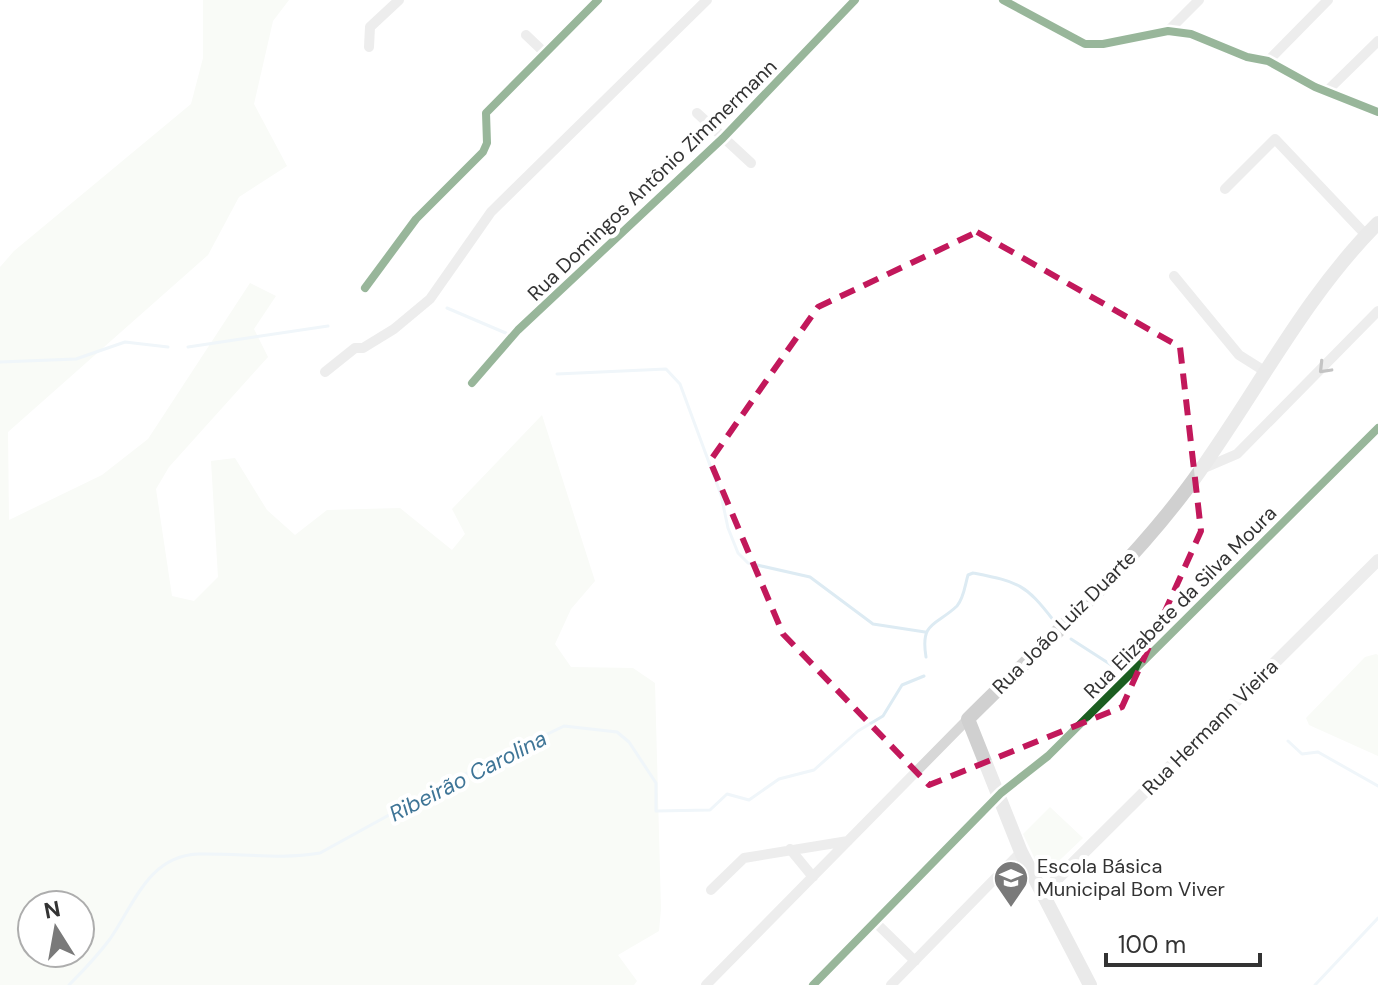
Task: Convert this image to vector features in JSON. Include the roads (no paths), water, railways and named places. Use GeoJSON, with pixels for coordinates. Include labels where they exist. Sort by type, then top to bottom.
{"type":"FeatureCollection","features":[{"type":"Feature","properties":{"kind":"main road","name":"Rua João Luiz Duarte"},"geometry":{"type":"LineString","coordinates":[[968,719],[1144,541],[1202,469],[1318,292],[1378,223]]}},
{"type":"Feature","properties":{"kind":"main road"},"geometry":{"type":"LineString","coordinates":[[968,719],[1001,793],[1021,852],[1090,985]]}},
{"type":"Feature","properties":{"kind":"street"},"geometry":{"type":"LineString","coordinates":[[369,47],[370,27],[399,0]]}},
{"type":"Feature","properties":{"kind":"street"},"geometry":{"type":"LineString","coordinates":[[365,288],[416,219],[483,152],[487,143],[486,113],[598,0]]}},
{"type":"Feature","properties":{"kind":"street"},"geometry":{"type":"LineString","coordinates":[[325,372],[355,348],[363,348],[394,329],[430,299],[491,212],[707,0]]}},
{"type":"Feature","properties":{"kind":"street","name":"Rua Domingos Antônio Zimmermann"},"geometry":{"type":"LineString","coordinates":[[472,383],[518,330],[723,138],[855,0]]}},
{"type":"Feature","properties":{"kind":"street"},"geometry":{"type":"LineString","coordinates":[[1003,0],[1085,44],[1103,44],[1168,31],[1191,34],[1247,57],[1268,61],[1378,112]]}},
{"type":"Feature","properties":{"kind":"street"},"geometry":{"type":"LineString","coordinates":[[1168,31],[1199,0]]}},
{"type":"Feature","properties":{"kind":"street"},"geometry":{"type":"LineString","coordinates":[[1268,61],[1328,0]]}},
{"type":"Feature","properties":{"kind":"street"},"geometry":{"type":"LineString","coordinates":[[526,35],[546,54]]}},
{"type":"Feature","properties":{"kind":"street"},"geometry":{"type":"LineString","coordinates":[[1328,90],[1378,41]]}},
{"type":"Feature","properties":{"kind":"street"},"geometry":{"type":"LineString","coordinates":[[697,113],[751,163]]}},
{"type":"Feature","properties":{"kind":"street"},"geometry":{"type":"LineString","coordinates":[[1225,189],[1275,139],[1366,235]]}},
{"type":"Feature","properties":{"kind":"street"},"geometry":{"type":"LineString","coordinates":[[1174,276],[1239,355],[1266,372]]}},
{"type":"Feature","properties":{"kind":"street"},"geometry":{"type":"LineString","coordinates":[[1202,469],[1237,454],[1378,311]]}},
{"type":"Feature","properties":{"kind":"street","name":"Rua Elizabete da Silva Moura"},"geometry":{"type":"LineString","coordinates":[[813,985],[1001,793],[1048,756],[1378,428]]}},
{"type":"Feature","properties":{"kind":"street","name":"Rua Hermann Vieira"},"geometry":{"type":"LineString","coordinates":[[1041,895],[1378,560]]}},
{"type":"Feature","properties":{"kind":"street","name":"Rua João Luiz Duarte"},"geometry":{"type":"LineString","coordinates":[[706,985],[968,719]]}},
{"type":"Feature","properties":{"kind":"street"},"geometry":{"type":"LineString","coordinates":[[711,890],[744,858],[848,841]]}},
{"type":"Feature","properties":{"kind":"street"},"geometry":{"type":"LineString","coordinates":[[790,849],[813,877]]}},
{"type":"Feature","properties":{"kind":"street"},"geometry":{"type":"LineString","coordinates":[[891,985],[1021,852]]}},
{"type":"Feature","properties":{"kind":"street"},"geometry":{"type":"LineString","coordinates":[[875,922],[915,961]]}},
{"type":"Feature","properties":{"kind":"waterway"},"geometry":{"type":"LineString","coordinates":[[447,308],[508,334]]}},
{"type":"Feature","properties":{"kind":"waterway"},"geometry":{"type":"LineString","coordinates":[[188,347],[328,326]]}},
{"type":"Feature","properties":{"kind":"waterway"},"geometry":{"type":"LineString","coordinates":[[0,362],[76,359],[125,342],[168,347]]}},
{"type":"Feature","properties":{"kind":"waterway"},"geometry":{"type":"LineString","coordinates":[[557,374],[666,369],[680,384],[721,495],[728,528],[738,553],[748,563],[810,577],[873,624],[925,632]]}},
{"type":"Feature","properties":{"kind":"waterway","name":"Ribeirão Carolina"},"geometry":{"type":"LineString","coordinates":[[926,657],[925,637],[928,630],[957,606],[968,575],[973,573],[1020,586],[1054,621]]}},
{"type":"Feature","properties":{"kind":"waterway","name":"Ribeirão Carolina"},"geometry":{"type":"LineString","coordinates":[[1071,639],[1116,668]]}},
{"type":"Feature","properties":{"kind":"waterway","name":"Ribeirão Carolina"},"geometry":{"type":"LineString","coordinates":[[69,985],[110,939],[144,884],[167,863],[181,857],[198,854],[275,856],[320,853],[449,782],[564,726],[617,732],[629,742],[656,783],[656,811],[710,810],[727,794],[749,800],[779,779],[814,770],[858,731],[883,716],[902,685],[924,676]]}},
{"type":"Feature","properties":{"kind":"waterway","name":"Ribeirão Carolina"},"geometry":{"type":"LineString","coordinates":[[1288,741],[1302,754],[1318,752],[1378,786]]}},
{"type":"Feature","properties":{"kind":"waterway"},"geometry":{"type":"LineString","coordinates":[[1315,985],[1378,918]]}},
{"type":"Feature","properties":{"kind":"place","name":"Escola Básica Municipal Bom Viver"},"geometry":{"type":"Point","coordinates":[1011,909]}}]}
